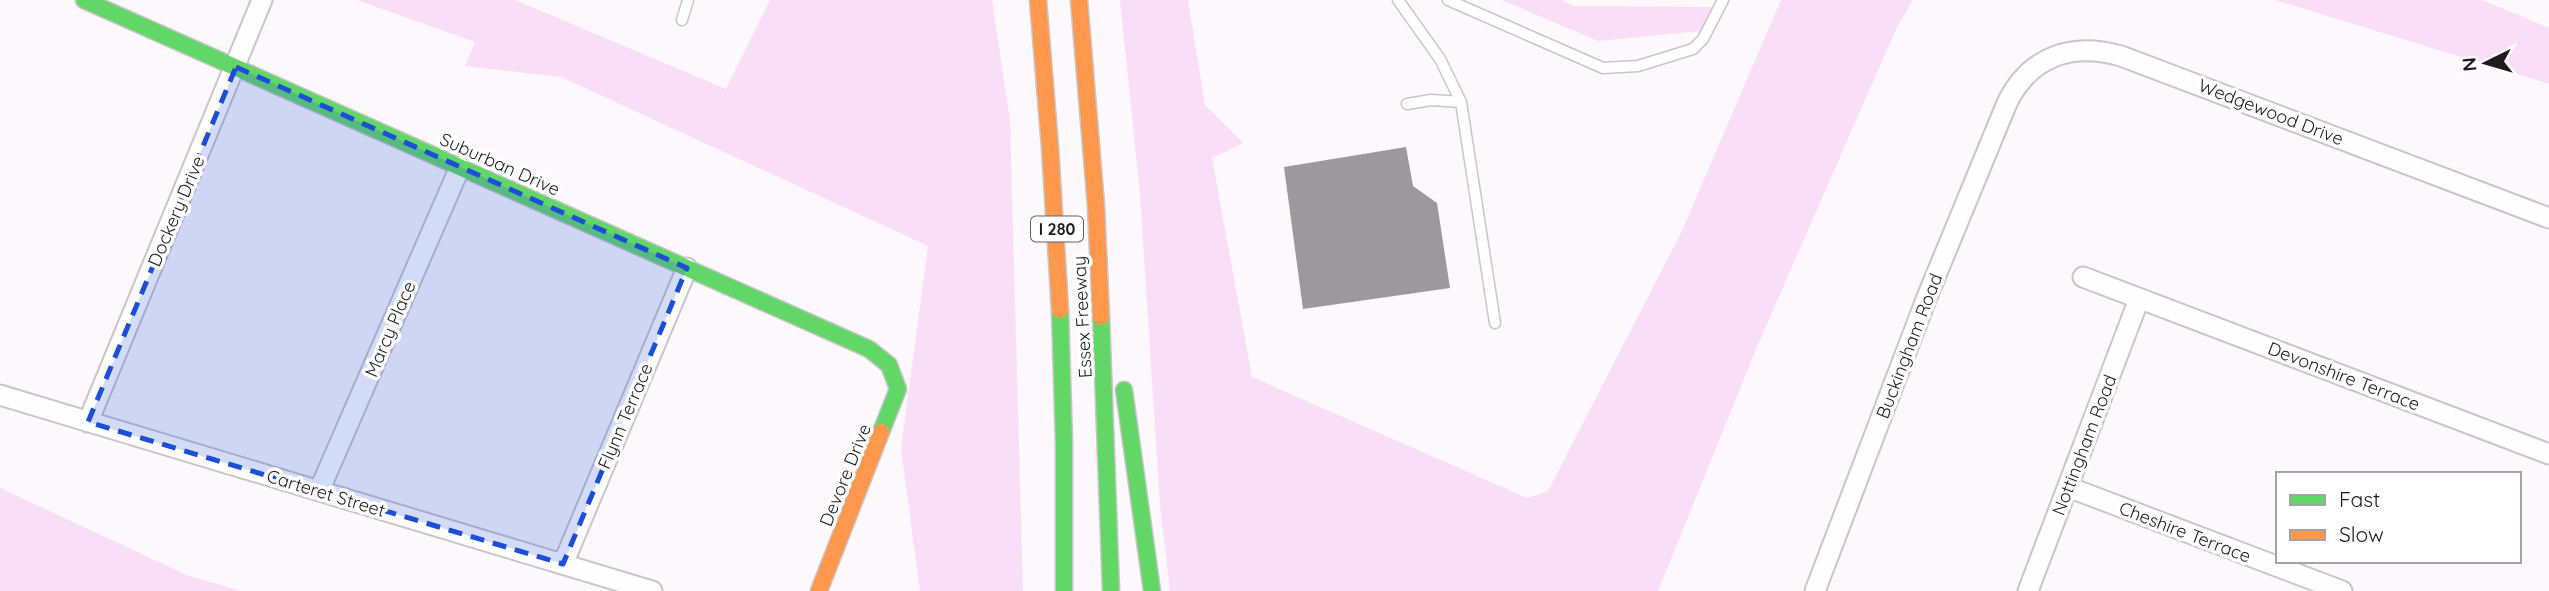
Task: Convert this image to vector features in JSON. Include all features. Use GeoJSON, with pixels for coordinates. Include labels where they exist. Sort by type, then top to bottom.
{"type":"FeatureCollection","features":[{"type":"Feature","properties":{"kind":"main road","name":"Suburban Drive"},"geometry":{"type":"LineString","coordinates":[[84,0],[869,349],[886,358],[894,371]]}},
{"type":"Feature","properties":{"kind":"main road","name":"Essex Freeway"},"geometry":{"type":"LineString","coordinates":[[1038,0],[1057,242],[1061,334],[1064,591]]}},
{"type":"Feature","properties":{"kind":"main road","name":"Essex Freeway"},"geometry":{"type":"LineString","coordinates":[[1079,0],[1096,206],[1111,591]]}},
{"type":"Feature","properties":{"kind":"main road"},"geometry":{"type":"LineString","coordinates":[[1096,206],[1143,508],[1152,591]]}},
{"type":"Feature","properties":{"kind":"main road","name":"Devore Drive"},"geometry":{"type":"LineString","coordinates":[[819,591],[889,416],[898,389],[894,371]]}},
{"type":"Feature","properties":{"kind":"street","name":"Dockery Drive"},"geometry":{"type":"LineString","coordinates":[[88,422],[262,0]]}},
{"type":"Feature","properties":{"kind":"street","name":"Wedgewood Drive"},"geometry":{"type":"LineString","coordinates":[[2007,103],[2021,80],[2050,58],[2076,50],[2104,51],[2549,218]]}},
{"type":"Feature","properties":{"kind":"street","name":"Buckingham Road"},"geometry":{"type":"LineString","coordinates":[[1815,591],[1927,297],[2007,103]]}},
{"type":"Feature","properties":{"kind":"street","name":"Marcy Place"},"geometry":{"type":"LineString","coordinates":[[319,491],[460,167]]}},
{"type":"Feature","properties":{"kind":"street","name":"Flynn Terrace"},"geometry":{"type":"LineString","coordinates":[[563,564],[687,268]]}},
{"type":"Feature","properties":{"kind":"street","name":"Devonshire Terrace"},"geometry":{"type":"LineString","coordinates":[[2083,277],[2549,454]]}},
{"type":"Feature","properties":{"kind":"street","name":"Nottingham Road"},"geometry":{"type":"LineString","coordinates":[[2028,591],[2139,299]]}},
{"type":"Feature","properties":{"kind":"street","name":"Carteret Street"},"geometry":{"type":"LineString","coordinates":[[0,395],[652,591]]}},
{"type":"Feature","properties":{"kind":"street","name":"Cheshire Terrace"},"geometry":{"type":"LineString","coordinates":[[2067,487],[2342,591]]}},
{"type":"Feature","properties":{"kind":"lane"},"geometry":{"type":"LineString","coordinates":[[682,20],[688,0]]}},
{"type":"Feature","properties":{"kind":"lane"},"geometry":{"type":"LineString","coordinates":[[1398,0],[1440,59],[1461,102],[1495,323]]}},
{"type":"Feature","properties":{"kind":"lane"},"geometry":{"type":"LineString","coordinates":[[1448,0],[1603,68],[1638,66],[1693,49],[1703,39],[1723,0]]}},
{"type":"Feature","properties":{"kind":"lane"},"geometry":{"type":"LineString","coordinates":[[1408,104],[1431,100],[1461,102]]}},
{"type":"Feature","properties":{"kind":"highlighted area"},"geometry":{"type":"Polygon","coordinates":[[[236,67],[687,268],[563,564],[88,422],[236,67]]]}},
{"type":"Feature","properties":{"kind":"shaded area"},"geometry":{"type":"Polygon","coordinates":[[[357,0],[515,0],[726,89],[770,0],[992,0],[1010,121],[1023,591],[920,591],[901,449],[928,246],[561,77],[465,66],[475,42],[357,0]]]}},
{"type":"Feature","properties":{"kind":"shaded area"},"geometry":{"type":"Polygon","coordinates":[[[1120,0],[1188,0],[1205,105],[1243,143],[1212,158],[1252,377],[1527,498],[1548,491],[1681,233],[1781,0],[1913,0],[1897,27],[1759,342],[1658,591],[1170,591],[1160,505],[1140,194],[1120,0]]]}},
{"type":"Feature","properties":{"kind":"shaded area"},"geometry":{"type":"Polygon","coordinates":[[[1502,0],[1561,0],[1574,6],[1716,7],[1701,31],[1598,41],[1502,0]]]}},
{"type":"Feature","properties":{"kind":"shaded area"},"geometry":{"type":"Polygon","coordinates":[[[2275,0],[2482,0],[2549,28],[2549,84],[2275,0]]]}},
{"type":"Feature","properties":{"kind":"shaded area"},"geometry":{"type":"Polygon","coordinates":[[[0,488],[189,576],[241,591],[0,591],[0,488]]]}},
{"type":"Feature","properties":{"kind":"building"},"geometry":{"type":"Polygon","coordinates":[[[1406,147],[1413,186],[1437,203],[1450,288],[1303,309],[1284,167],[1406,147]]]}},
{"type":"Feature","properties":{"kind":"traffic: fast"},"geometry":{"type":"LineString","coordinates":[[84,0],[869,349],[889,365],[898,389],[881,432]]}},
{"type":"Feature","properties":{"kind":"traffic: fast"},"geometry":{"type":"LineString","coordinates":[[1060,310],[1064,443],[1064,591]]}},
{"type":"Feature","properties":{"kind":"traffic: fast"},"geometry":{"type":"LineString","coordinates":[[1101,317],[1111,591]]}},
{"type":"Feature","properties":{"kind":"traffic: fast"},"geometry":{"type":"LineString","coordinates":[[1124,390],[1152,591]]}},
{"type":"Feature","properties":{"kind":"traffic: slow"},"geometry":{"type":"LineString","coordinates":[[1038,0],[1060,310]]}},
{"type":"Feature","properties":{"kind":"traffic: slow"},"geometry":{"type":"LineString","coordinates":[[1079,0],[1096,206],[1101,317]]}},
{"type":"Feature","properties":{"kind":"traffic: slow"},"geometry":{"type":"LineString","coordinates":[[819,591],[881,432]]}}]}
